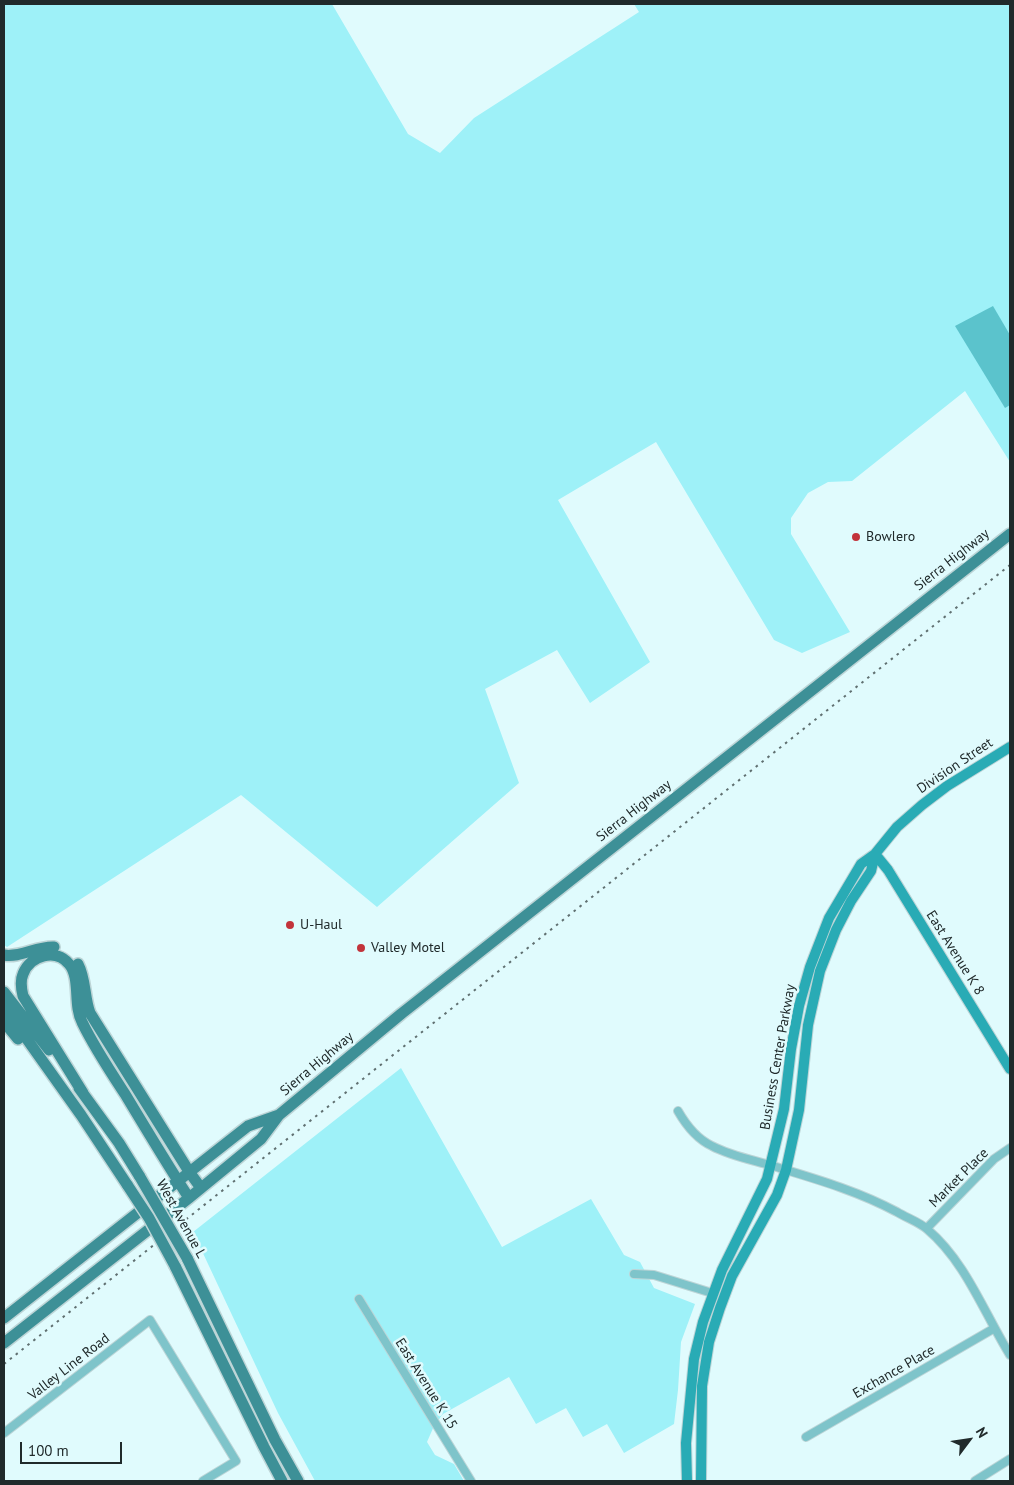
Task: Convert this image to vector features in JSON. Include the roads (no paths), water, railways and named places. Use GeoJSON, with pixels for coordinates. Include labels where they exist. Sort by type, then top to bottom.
{"type":"FeatureCollection","features":[{"type":"Feature","properties":{"kind":"main road","name":"Sierra Highway"},"geometry":{"type":"LineString","coordinates":[[189,1198],[261,1139],[279,1115],[401,1014],[1010,534]]}},
{"type":"Feature","properties":{"kind":"main road","name":"Division Street"},"geometry":{"type":"LineString","coordinates":[[875,854],[897,828],[922,805],[947,786],[1010,747]]}},
{"type":"Feature","properties":{"kind":"main road","name":"East Avenue K 8"},"geometry":{"type":"LineString","coordinates":[[875,854],[888,870],[1010,1069]]}},
{"type":"Feature","properties":{"kind":"main road","name":"Business Center Parkway"},"geometry":{"type":"LineString","coordinates":[[687,1481],[686,1443],[694,1359],[703,1322],[722,1270],[767,1179],[771,1166],[784,1109],[791,1049],[799,1006],[810,967],[829,918],[837,903],[861,864],[875,854]]}},
{"type":"Feature","properties":{"kind":"main road","name":"Business Center Parkway"},"geometry":{"type":"LineString","coordinates":[[701,1481],[702,1386],[709,1342],[732,1276],[777,1194],[786,1170],[800,1110],[808,1025],[820,971],[840,922],[851,901],[872,871],[875,854]]}},
{"type":"Feature","properties":{"kind":"main road"},"geometry":{"type":"LineString","coordinates":[[4,955],[16,955],[46,947],[61,949],[73,956],[81,969],[85,998],[90,1013],[201,1188]]}},
{"type":"Feature","properties":{"kind":"main road"},"geometry":{"type":"LineString","coordinates":[[6,1336],[189,1198],[96,1048],[81,1020],[77,1007],[73,969],[66,960],[59,956],[40,956],[26,968],[21,982],[23,996],[82,1093]]}},
{"type":"Feature","properties":{"kind":"main road","name":"West Avenue L"},"geometry":{"type":"LineString","coordinates":[[4,992],[119,1143],[140,1177],[187,1258],[275,1440],[298,1481]]}},
{"type":"Feature","properties":{"kind":"main road","name":"West Avenue L"},"geometry":{"type":"LineString","coordinates":[[4,1007],[81,1115],[149,1218],[175,1266],[282,1481]]}},
{"type":"Feature","properties":{"kind":"main road"},"geometry":{"type":"LineString","coordinates":[[4,1022],[81,1115]]}},
{"type":"Feature","properties":{"kind":"main road","name":"Sierra Highway"},"geometry":{"type":"LineString","coordinates":[[178,1181],[248,1126],[279,1115]]}},
{"type":"Feature","properties":{"kind":"main road"},"geometry":{"type":"LineString","coordinates":[[4,1318],[178,1181]]}},
{"type":"Feature","properties":{"kind":"street"},"geometry":{"type":"LineString","coordinates":[[678,1111],[686,1124],[711,1146],[730,1154],[845,1188],[890,1208],[927,1228],[953,1257],[976,1292],[993,1328],[1010,1355]]}},
{"type":"Feature","properties":{"kind":"street","name":"Market Place"},"geometry":{"type":"LineString","coordinates":[[927,1228],[994,1159],[1010,1148]]}},
{"type":"Feature","properties":{"kind":"street"},"geometry":{"type":"LineString","coordinates":[[634,1274],[654,1275],[712,1293]]}},
{"type":"Feature","properties":{"kind":"street","name":"East Avenue K 15"},"geometry":{"type":"LineString","coordinates":[[359,1299],[471,1481]]}},
{"type":"Feature","properties":{"kind":"street","name":"Valley Line Road"},"geometry":{"type":"LineString","coordinates":[[4,1433],[150,1320],[236,1461],[203,1481]]}},
{"type":"Feature","properties":{"kind":"street","name":"Exchance Place"},"geometry":{"type":"LineString","coordinates":[[806,1437],[993,1328]]}},
{"type":"Feature","properties":{"kind":"street"},"geometry":{"type":"LineString","coordinates":[[975,1481],[1010,1459]]}},
{"type":"Feature","properties":{"kind":"railway"},"geometry":{"type":"LineString","coordinates":[[4,1364],[1010,565]]}},
{"type":"Feature","properties":{"kind":"place","name":"Bowlero"},"geometry":{"type":"Point","coordinates":[856,537]}},
{"type":"Feature","properties":{"kind":"place","name":"U-Haul"},"geometry":{"type":"Point","coordinates":[290,925]}},
{"type":"Feature","properties":{"kind":"place","name":"Valley Motel"},"geometry":{"type":"Point","coordinates":[361,948]}}]}
